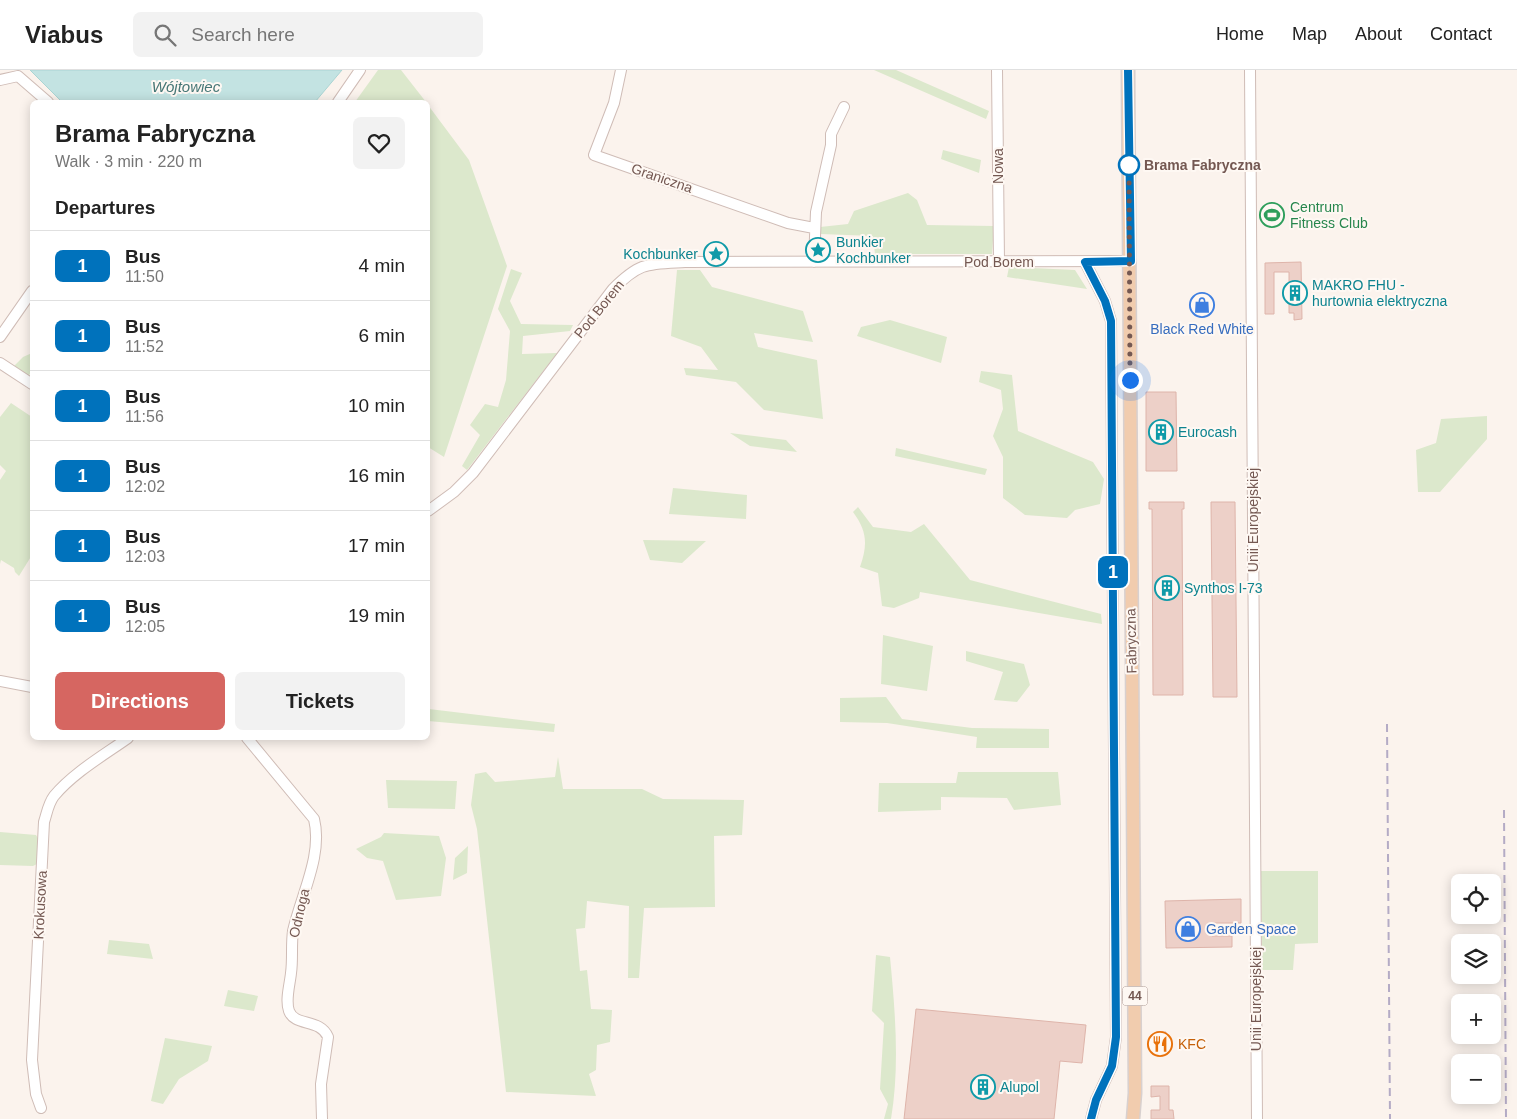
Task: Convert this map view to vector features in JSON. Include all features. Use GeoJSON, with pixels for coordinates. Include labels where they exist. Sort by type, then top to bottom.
{"type":"FeatureCollection","features":[{"type":"Feature","properties":{"kind":"main road","name":"Fabryczna"},"geometry":{"type":"LineString","coordinates":[[1128,70],[1131,261],[1131,620],[1135,1093],[1133,1119]]}},
{"type":"Feature","properties":{"kind":"main road","name":"Fabryczna"},"geometry":{"type":"LineString","coordinates":[[1135,1093],[1138,1119]]}},
{"type":"Feature","properties":{"kind":"street"},"geometry":{"type":"LineString","coordinates":[[339,100],[360,70]]}},
{"type":"Feature","properties":{"kind":"street","name":"Graniczna"},"geometry":{"type":"LineString","coordinates":[[621,70],[614,103],[594,155],[788,223],[814,228]]}},
{"type":"Feature","properties":{"kind":"street","name":"Nowa"},"geometry":{"type":"LineString","coordinates":[[997,70],[999,262]]}},
{"type":"Feature","properties":{"kind":"street","name":"Unii Europejskiej"},"geometry":{"type":"LineString","coordinates":[[1250,70],[1257,1119]]}},
{"type":"Feature","properties":{"kind":"street"},"geometry":{"type":"LineString","coordinates":[[0,80],[18,76],[46,100]]}},
{"type":"Feature","properties":{"kind":"street"},"geometry":{"type":"LineString","coordinates":[[814,262],[814,228],[831,145],[831,134],[844,107]]}},
{"type":"Feature","properties":{"kind":"street","name":"Pod Borem"},"geometry":{"type":"LineString","coordinates":[[430,509],[454,492],[473,473],[613,290],[630,272],[640,266],[685,262],[1131,261]]}},
{"type":"Feature","properties":{"kind":"street"},"geometry":{"type":"LineString","coordinates":[[1085,262],[1105,301],[1111,321],[1115,929],[1114,1055],[1109,1076],[1096,1100],[1090,1119]]}},
{"type":"Feature","properties":{"kind":"street"},"geometry":{"type":"LineString","coordinates":[[0,337],[30,294]]}},
{"type":"Feature","properties":{"kind":"street"},"geometry":{"type":"LineString","coordinates":[[0,363],[30,383]]}},
{"type":"Feature","properties":{"kind":"street"},"geometry":{"type":"LineString","coordinates":[[0,681],[30,687]]}},
{"type":"Feature","properties":{"kind":"street","name":"Krokusowa"},"geometry":{"type":"LineString","coordinates":[[41,1108],[36,1094],[32,1060],[44,822],[48,807],[54,797],[71,780],[125,740]]}},
{"type":"Feature","properties":{"kind":"street","name":"Odnoga"},"geometry":{"type":"LineString","coordinates":[[248,740],[314,819],[317,829],[315,848],[293,932],[288,1003],[289,1012],[294,1018],[321,1026],[328,1037],[321,1084],[322,1119]]}},
{"type":"Feature","properties":{"kind":"green space"},"geometry":{"type":"Polygon","coordinates":[[[378,70],[401,70],[424,100],[356,100],[378,70]]]}},
{"type":"Feature","properties":{"kind":"green space"},"geometry":{"type":"Polygon","coordinates":[[[874,70],[896,70],[989,111],[986,119],[874,70]]]}},
{"type":"Feature","properties":{"kind":"green space"},"geometry":{"type":"Polygon","coordinates":[[[430,108],[469,160],[507,266],[444,457],[430,448],[430,108]]]}},
{"type":"Feature","properties":{"kind":"green space"},"geometry":{"type":"Polygon","coordinates":[[[943,150],[981,160],[979,173],[941,159],[943,150]]]}},
{"type":"Feature","properties":{"kind":"green space"},"geometry":{"type":"Polygon","coordinates":[[[908,193],[917,200],[927,225],[994,226],[992,254],[875,254],[873,236],[821,234],[820,227],[848,224],[854,211],[908,193]]]}},
{"type":"Feature","properties":{"kind":"green space"},"geometry":{"type":"Polygon","coordinates":[[[1009,267],[1075,270],[1087,289],[1007,277],[1009,267]]]}},
{"type":"Feature","properties":{"kind":"green space"},"geometry":{"type":"Polygon","coordinates":[[[511,269],[522,273],[510,301],[521,324],[573,325],[570,331],[523,336],[522,354],[557,353],[467,470],[462,466],[480,435],[470,425],[485,404],[498,407],[506,380],[510,331],[498,309],[511,269]]]}},
{"type":"Feature","properties":{"kind":"green space"},"geometry":{"type":"Polygon","coordinates":[[[677,270],[700,270],[712,287],[803,311],[813,342],[754,333],[758,347],[817,360],[823,419],[764,410],[736,382],[686,375],[684,368],[718,370],[701,347],[671,336],[677,270]]]}},
{"type":"Feature","properties":{"kind":"green space"},"geometry":{"type":"Polygon","coordinates":[[[890,320],[947,337],[941,363],[857,336],[861,327],[890,320]]]}},
{"type":"Feature","properties":{"kind":"green space"},"geometry":{"type":"Polygon","coordinates":[[[30,354],[30,374],[28,377],[12,368],[23,357],[30,354]]]}},
{"type":"Feature","properties":{"kind":"green space"},"geometry":{"type":"Polygon","coordinates":[[[981,371],[1012,375],[1018,431],[1093,462],[1104,479],[1100,504],[1075,510],[1067,518],[1025,515],[1003,498],[1003,457],[993,436],[1003,409],[1001,390],[979,382],[981,371]]]}},
{"type":"Feature","properties":{"kind":"green space"},"geometry":{"type":"Polygon","coordinates":[[[11,403],[30,416],[30,558],[19,576],[14,568],[1,560],[0,564],[0,480],[6,471],[0,465],[0,417],[11,403]]]}},
{"type":"Feature","properties":{"kind":"green space"},"geometry":{"type":"Polygon","coordinates":[[[1487,416],[1487,439],[1440,492],[1418,492],[1416,450],[1436,443],[1441,419],[1487,416]]]}},
{"type":"Feature","properties":{"kind":"green space"},"geometry":{"type":"Polygon","coordinates":[[[730,433],[786,440],[797,452],[750,446],[730,433]]]}},
{"type":"Feature","properties":{"kind":"green space"},"geometry":{"type":"Polygon","coordinates":[[[896,448],[987,469],[985,475],[895,456],[896,448]]]}},
{"type":"Feature","properties":{"kind":"green space"},"geometry":{"type":"Polygon","coordinates":[[[673,488],[747,495],[746,519],[669,514],[673,488]]]}},
{"type":"Feature","properties":{"kind":"green space"},"geometry":{"type":"Polygon","coordinates":[[[858,507],[873,527],[911,532],[924,524],[970,580],[1101,614],[1102,624],[920,592],[919,598],[894,608],[882,606],[878,573],[860,567],[865,538],[861,525],[853,512],[858,507]]]}},
{"type":"Feature","properties":{"kind":"green space"},"geometry":{"type":"Polygon","coordinates":[[[643,540],[706,541],[682,563],[650,560],[643,540]]]}},
{"type":"Feature","properties":{"kind":"green space"},"geometry":{"type":"Polygon","coordinates":[[[883,635],[933,646],[927,691],[881,684],[883,635]]]}},
{"type":"Feature","properties":{"kind":"green space"},"geometry":{"type":"Polygon","coordinates":[[[966,651],[1024,664],[1030,685],[1017,702],[994,700],[1003,672],[966,661],[966,651]]]}},
{"type":"Feature","properties":{"kind":"green space"},"geometry":{"type":"Polygon","coordinates":[[[886,697],[902,719],[972,728],[1049,729],[1049,748],[976,748],[977,737],[887,723],[840,722],[840,698],[886,697]]]}},
{"type":"Feature","properties":{"kind":"green space"},"geometry":{"type":"Polygon","coordinates":[[[430,709],[555,724],[554,732],[430,721],[430,709]]]}},
{"type":"Feature","properties":{"kind":"green space"},"geometry":{"type":"Polygon","coordinates":[[[558,757],[563,789],[642,789],[663,799],[744,800],[742,835],[714,836],[715,907],[644,908],[639,978],[628,978],[629,906],[587,901],[585,928],[576,929],[580,971],[587,970],[591,1009],[612,1010],[610,1042],[597,1045],[596,1070],[589,1074],[596,1096],[506,1092],[477,829],[471,805],[475,774],[486,772],[495,782],[555,777],[558,757]]]}},
{"type":"Feature","properties":{"kind":"green space"},"geometry":{"type":"Polygon","coordinates":[[[958,772],[1058,772],[1061,805],[1014,810],[1007,798],[941,797],[941,810],[878,812],[879,783],[956,783],[958,772]]]}},
{"type":"Feature","properties":{"kind":"green space"},"geometry":{"type":"Polygon","coordinates":[[[386,780],[457,781],[455,809],[388,808],[386,780]]]}},
{"type":"Feature","properties":{"kind":"green space"},"geometry":{"type":"Polygon","coordinates":[[[0,832],[36,835],[39,840],[37,864],[33,866],[0,865],[0,832]]]}},
{"type":"Feature","properties":{"kind":"green space"},"geometry":{"type":"Polygon","coordinates":[[[384,833],[439,836],[446,858],[441,896],[396,900],[383,861],[367,858],[356,849],[381,837],[384,833]]]}},
{"type":"Feature","properties":{"kind":"green space"},"geometry":{"type":"Polygon","coordinates":[[[468,846],[467,873],[453,880],[455,858],[468,846]]]}},
{"type":"Feature","properties":{"kind":"green space"},"geometry":{"type":"Polygon","coordinates":[[[1261,871],[1318,871],[1318,943],[1295,944],[1293,970],[1262,970],[1261,871]]]}},
{"type":"Feature","properties":{"kind":"green space"},"geometry":{"type":"Polygon","coordinates":[[[109,940],[149,944],[153,959],[107,954],[109,940]]]}},
{"type":"Feature","properties":{"kind":"green space"},"geometry":{"type":"Polygon","coordinates":[[[876,955],[890,957],[892,977],[896,1058],[891,1119],[884,1119],[888,1104],[880,1089],[884,1023],[872,1011],[876,955]]]}},
{"type":"Feature","properties":{"kind":"green space"},"geometry":{"type":"Polygon","coordinates":[[[228,990],[258,996],[254,1011],[224,1006],[228,990]]]}},
{"type":"Feature","properties":{"kind":"green space"},"geometry":{"type":"Polygon","coordinates":[[[165,1038],[212,1046],[208,1061],[179,1079],[163,1104],[151,1101],[165,1038]]]}},
{"type":"Feature","properties":{"kind":"water","name":"Wójtowiec"},"geometry":{"type":"Polygon","coordinates":[[[30,70],[342,70],[317,100],[60,100],[30,70]]]}},
{"type":"Feature","properties":{"kind":"building","name":"MAKRO FHU - hurtownia elektryczna"},"geometry":{"type":"Polygon","coordinates":[[[1301,262],[1302,319],[1294,320],[1294,313],[1289,313],[1289,272],[1274,272],[1274,314],[1265,314],[1265,263],[1301,262]]]}},
{"type":"Feature","properties":{"kind":"building","name":"Eurocash"},"geometry":{"type":"Polygon","coordinates":[[[1146,392],[1176,392],[1177,471],[1146,471],[1146,392]]]}},
{"type":"Feature","properties":{"kind":"building","name":"Synthos I-73"},"geometry":{"type":"Polygon","coordinates":[[[1149,502],[1184,502],[1184,509],[1182,509],[1183,695],[1153,695],[1152,509],[1149,509],[1149,502]]]}},
{"type":"Feature","properties":{"kind":"building","name":"Synthos I-73"},"geometry":{"type":"Polygon","coordinates":[[[1211,502],[1235,502],[1237,697],[1213,697],[1211,502]]]}},
{"type":"Feature","properties":{"kind":"building","name":"Garden Space"},"geometry":{"type":"Polygon","coordinates":[[[1241,899],[1241,923],[1211,923],[1212,936],[1232,936],[1232,947],[1166,948],[1165,901],[1241,899]]]}},
{"type":"Feature","properties":{"kind":"building","name":"Alupol"},"geometry":{"type":"Polygon","coordinates":[[[916,1009],[1086,1025],[1082,1063],[1060,1061],[1054,1119],[904,1119],[916,1009]]]}},
{"type":"Feature","properties":{"kind":"building","name":"KFC"},"geometry":{"type":"Polygon","coordinates":[[[1156,1032],[1166,1032],[1166,1051],[1153,1051],[1153,1037],[1156,1037],[1156,1032]]]}},
{"type":"Feature","properties":{"kind":"building"},"geometry":{"type":"Polygon","coordinates":[[[1151,1086],[1169,1086],[1169,1110],[1173,1110],[1174,1119],[1151,1119],[1151,1110],[1160,1110],[1160,1096],[1151,1097],[1151,1086]]]}},
{"type":"Feature","properties":{"kind":"railway"},"geometry":{"type":"LineString","coordinates":[[1387,724],[1390,1119]]}},
{"type":"Feature","properties":{"kind":"railway"},"geometry":{"type":"LineString","coordinates":[[1504,810],[1506,1119]]}},
{"type":"Feature","properties":{"kind":"bus line","name":"1"},"geometry":{"type":"LineString","coordinates":[[1091,1119],[1096,1100],[1109,1076],[1116,1037],[1111,321],[1105,301],[1094,283],[1085,262],[1131,261],[1128,70]]}},
{"type":"Feature","properties":{"kind":"place","name":"Brama Fabryczna"},"geometry":{"type":"Point","coordinates":[1129,165]}},
{"type":"Feature","properties":{"kind":"place","name":"Centrum Fitness Club"},"geometry":{"type":"Point","coordinates":[1272,215]}},
{"type":"Feature","properties":{"kind":"place","name":"Bunkier Kochbunker"},"geometry":{"type":"Point","coordinates":[818,250]}},
{"type":"Feature","properties":{"kind":"place","name":"Kochbunker"},"geometry":{"type":"Point","coordinates":[716,254]}},
{"type":"Feature","properties":{"kind":"place","name":"MAKRO FHU - hurtownia elektryczna"},"geometry":{"type":"Point","coordinates":[1295,293]}},
{"type":"Feature","properties":{"kind":"place","name":"Black Red White"},"geometry":{"type":"Point","coordinates":[1202,305]}},
{"type":"Feature","properties":{"kind":"place","name":"Eurocash"},"geometry":{"type":"Point","coordinates":[1161,432]}},
{"type":"Feature","properties":{"kind":"place","name":"Synthos I-73"},"geometry":{"type":"Point","coordinates":[1167,588]}},
{"type":"Feature","properties":{"kind":"place","name":"Garden Space"},"geometry":{"type":"Point","coordinates":[1188,929]}},
{"type":"Feature","properties":{"kind":"place","name":"KFC"},"geometry":{"type":"Point","coordinates":[1160,1044]}},
{"type":"Feature","properties":{"kind":"place","name":"Alupol"},"geometry":{"type":"Point","coordinates":[983,1087]}},
{"type":"Feature","properties":{"kind":"route"},"geometry":{"type":"LineString","coordinates":[[1129,165],[1130,380]]}}]}
